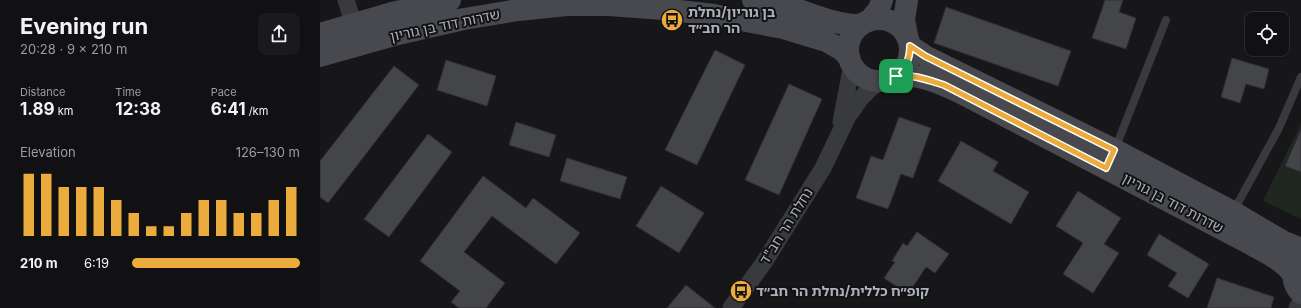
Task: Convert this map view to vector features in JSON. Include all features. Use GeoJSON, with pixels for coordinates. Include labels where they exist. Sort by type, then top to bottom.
{"type":"FeatureCollection","features":[{"type":"Feature","properties":{"kind":"street"},"geometry":{"type":"LineString","coordinates":[[346,0],[361,44]]}},
{"type":"Feature","properties":{"kind":"street","name":"שדרות דוד בן גוריון"},"geometry":{"type":"LineString","coordinates":[[320,34],[392,13],[450,0]]}},
{"type":"Feature","properties":{"kind":"street"},"geometry":{"type":"LineString","coordinates":[[754,0],[788,7],[830,21],[852,25],[878,19],[887,20],[902,28],[908,41]]}},
{"type":"Feature","properties":{"kind":"street"},"geometry":{"type":"LineString","coordinates":[[882,0],[879,9],[851,37],[848,52],[851,62],[858,72],[866,78],[876,80],[891,78]]}},
{"type":"Feature","properties":{"kind":"street"},"geometry":{"type":"LineString","coordinates":[[836,141],[847,118],[861,98],[872,87],[891,78],[902,70],[907,63],[910,55],[904,20],[907,0]]}},
{"type":"Feature","properties":{"kind":"street","name":"שדרות דוד בן גוריון"},"geometry":{"type":"LineString","coordinates":[[320,56],[398,34],[457,20],[518,10],[567,5],[608,5],[714,15],[783,28],[826,41],[842,50],[851,62]]}},
{"type":"Feature","properties":{"kind":"street","name":"שדרות דוד בן גוריון"},"geometry":{"type":"LineString","coordinates":[[908,41],[925,56],[1110,159],[1281,262],[1298,275]]}},
{"type":"Feature","properties":{"kind":"street"},"geometry":{"type":"LineString","coordinates":[[836,141],[844,110],[851,62]]}},
{"type":"Feature","properties":{"kind":"street","name":"שדרות דוד בן גוריון"},"geometry":{"type":"LineString","coordinates":[[891,78],[904,75],[944,85],[1233,212],[1284,242],[1301,249]]}},
{"type":"Feature","properties":{"kind":"street","name":"נחלת הר חב\"ד"},"geometry":{"type":"LineString","coordinates":[[730,308],[765,261],[823,168],[836,141]]}},
{"type":"Feature","properties":{"kind":"street"},"geometry":{"type":"LineString","coordinates":[[1297,308],[1301,301]]}},
{"type":"Feature","properties":{"kind":"lane"},"geometry":{"type":"LineString","coordinates":[[1110,159],[1166,20]]}},
{"type":"Feature","properties":{"kind":"lane"},"geometry":{"type":"LineString","coordinates":[[1233,212],[1279,128],[1301,77]]}},
{"type":"Feature","properties":{"kind":"shaded area"},"geometry":{"type":"Polygon","coordinates":[[[1301,123],[1301,219],[1263,201],[1301,123]]]}},
{"type":"Feature","properties":{"kind":"building"},"geometry":{"type":"Polygon","coordinates":[[[1105,0],[1123,0],[1119,12],[1136,18],[1126,49],[1092,38],[1105,0]]]}},
{"type":"Feature","properties":{"kind":"building"},"geometry":{"type":"Polygon","coordinates":[[[946,7],[1071,51],[1058,86],[934,43],[946,7]]]}},
{"type":"Feature","properties":{"kind":"building"},"geometry":{"type":"Polygon","coordinates":[[[715,50],[745,65],[697,165],[665,150],[715,50]]]}},
{"type":"Feature","properties":{"kind":"building"},"geometry":{"type":"Polygon","coordinates":[[[1232,58],[1269,69],[1264,89],[1246,84],[1240,103],[1221,97],[1232,58]]]}},
{"type":"Feature","properties":{"kind":"building"},"geometry":{"type":"Polygon","coordinates":[[[446,60],[496,76],[487,106],[437,90],[446,60]]]}},
{"type":"Feature","properties":{"kind":"building"},"geometry":{"type":"Polygon","coordinates":[[[394,66],[419,85],[328,203],[320,197],[320,161],[394,66]]]}},
{"type":"Feature","properties":{"kind":"building"},"geometry":{"type":"Polygon","coordinates":[[[789,84],[822,99],[779,195],[745,180],[789,84]]]}},
{"type":"Feature","properties":{"kind":"building"},"geometry":{"type":"Polygon","coordinates":[[[899,117],[931,128],[913,178],[901,174],[888,209],[856,198],[871,156],[883,160],[899,117]]]}},
{"type":"Feature","properties":{"kind":"building"},"geometry":{"type":"Polygon","coordinates":[[[516,122],[556,135],[549,157],[509,145],[516,122]]]}},
{"type":"Feature","properties":{"kind":"building"},"geometry":{"type":"Polygon","coordinates":[[[1301,130],[1301,172],[1285,166],[1301,130]]]}},
{"type":"Feature","properties":{"kind":"building"},"geometry":{"type":"Polygon","coordinates":[[[428,134],[452,152],[389,237],[364,219],[428,134]]]}},
{"type":"Feature","properties":{"kind":"building"},"geometry":{"type":"Polygon","coordinates":[[[961,141],[998,162],[993,171],[1029,192],[1011,224],[938,181],[961,141]]]}},
{"type":"Feature","properties":{"kind":"building"},"geometry":{"type":"Polygon","coordinates":[[[567,158],[627,177],[620,199],[560,181],[567,158]]]}},
{"type":"Feature","properties":{"kind":"building"},"geometry":{"type":"Polygon","coordinates":[[[483,176],[526,208],[533,198],[580,233],[556,264],[492,216],[464,252],[505,283],[486,308],[459,308],[451,302],[460,291],[420,261],[483,176]]]}},
{"type":"Feature","properties":{"kind":"building"},"geometry":{"type":"Polygon","coordinates":[[[661,186],[704,213],[679,253],[636,226],[661,186]]]}},
{"type":"Feature","properties":{"kind":"building"},"geometry":{"type":"Polygon","coordinates":[[[1078,191],[1121,218],[1104,244],[1119,253],[1093,293],[1063,274],[1083,243],[1056,226],[1078,191]]]}},
{"type":"Feature","properties":{"kind":"building"},"geometry":{"type":"Polygon","coordinates":[[[917,232],[949,254],[935,273],[926,267],[908,294],[884,278],[895,262],[892,261],[903,243],[907,246],[917,232]]]}},
{"type":"Feature","properties":{"kind":"building"},"geometry":{"type":"Polygon","coordinates":[[[1159,234],[1209,264],[1188,298],[1168,286],[1177,273],[1147,255],[1159,234]]]}},
{"type":"Feature","properties":{"kind":"building"},"geometry":{"type":"Polygon","coordinates":[[[1217,278],[1274,297],[1271,308],[1207,308],[1217,278]]]}},
{"type":"Feature","properties":{"kind":"building"},"geometry":{"type":"Polygon","coordinates":[[[686,285],[715,308],[667,308],[686,285]]]}},
{"type":"Feature","properties":{"kind":"place","name":"בן גוריון/נחלת הר חב״ד"},"geometry":{"type":"Point","coordinates":[672,20]}},
{"type":"Feature","properties":{"kind":"place","name":"קופ״ח כללית/נחלת הר חב״ד"},"geometry":{"type":"Point","coordinates":[741,291]}},
{"type":"Feature","properties":{"kind":"route"},"geometry":{"type":"LineString","coordinates":[[910,46],[950,69],[971,78],[1114,150],[1106,168],[944,85],[904,75],[896,76],[907,63],[910,55],[910,46]]}}]}
